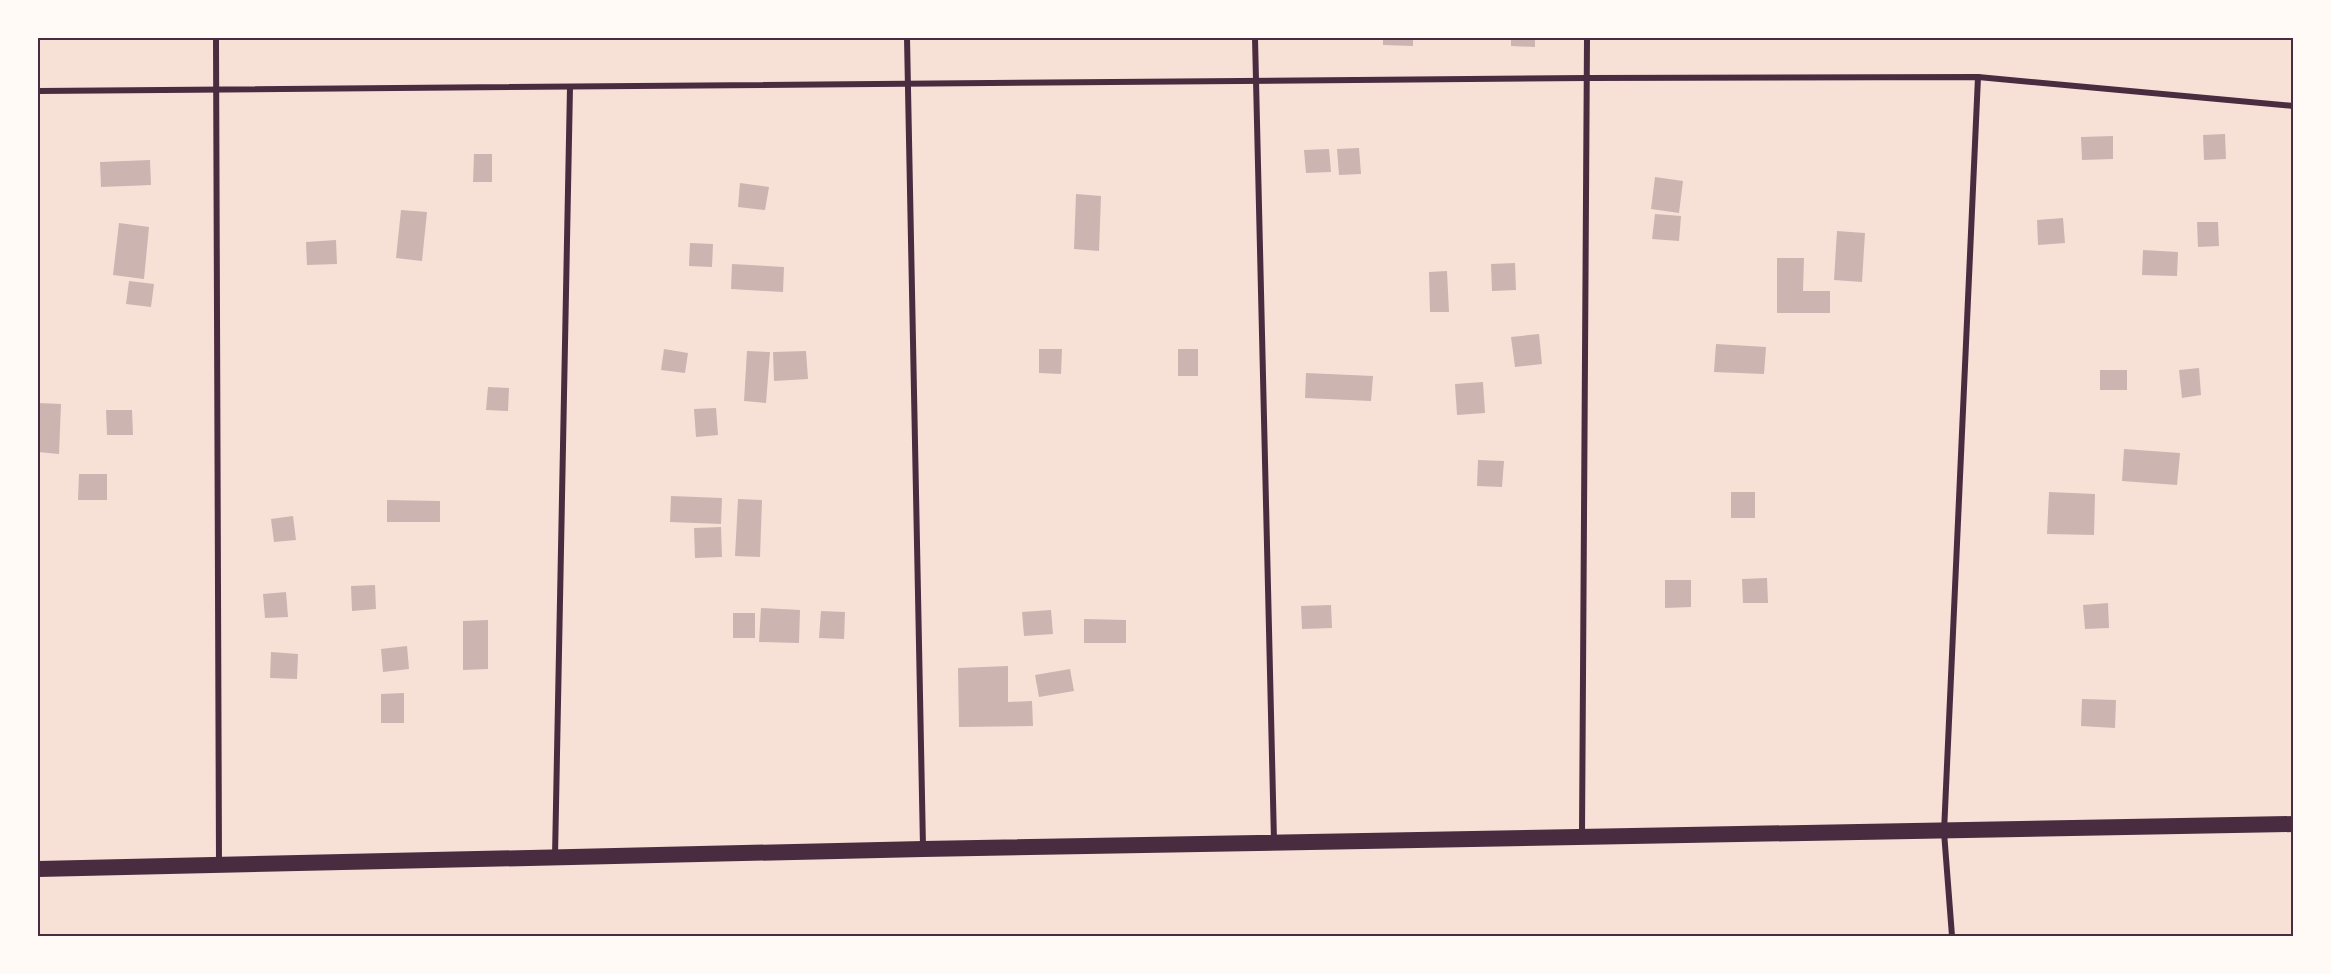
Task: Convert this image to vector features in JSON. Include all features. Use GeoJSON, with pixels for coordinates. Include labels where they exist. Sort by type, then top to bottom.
{"type":"FeatureCollection","features":[{"type":"Feature","properties":{"kind":"highway"},"geometry":{"type":"LineString","coordinates":[[38,869],[923,849],[2294,824]]}},
{"type":"Feature","properties":{"kind":"street"},"geometry":{"type":"LineString","coordinates":[[216,38],[219,865]]}},
{"type":"Feature","properties":{"kind":"street"},"geometry":{"type":"LineString","coordinates":[[908,38],[923,849]]}},
{"type":"Feature","properties":{"kind":"street"},"geometry":{"type":"LineString","coordinates":[[1255,38],[1275,843]]}},
{"type":"Feature","properties":{"kind":"street"},"geometry":{"type":"LineString","coordinates":[[1582,838],[1587,38]]}},
{"type":"Feature","properties":{"kind":"street"},"geometry":{"type":"LineString","coordinates":[[38,92],[1587,78],[1978,77],[2294,106]]}},
{"type":"Feature","properties":{"kind":"street"},"geometry":{"type":"LineString","coordinates":[[1952,936],[1944,832],[1978,77]]}},
{"type":"Feature","properties":{"kind":"street"},"geometry":{"type":"LineString","coordinates":[[555,858],[570,87]]}},
{"type":"Feature","properties":{"kind":"building"},"geometry":{"type":"Polygon","coordinates":[[[1383,38],[1413,38],[1413,46],[1383,45],[1383,38]]]}},
{"type":"Feature","properties":{"kind":"building"},"geometry":{"type":"Polygon","coordinates":[[[1511,38],[1535,38],[1535,47],[1511,46],[1511,38]]]}},
{"type":"Feature","properties":{"kind":"building"},"geometry":{"type":"Polygon","coordinates":[[[2225,134],[2226,159],[2204,160],[2203,135],[2225,134]]]}},
{"type":"Feature","properties":{"kind":"building"},"geometry":{"type":"Polygon","coordinates":[[[2113,136],[2113,159],[2082,160],[2081,137],[2113,136]]]}},
{"type":"Feature","properties":{"kind":"building"},"geometry":{"type":"Polygon","coordinates":[[[1359,148],[1361,174],[1339,175],[1337,149],[1359,148]]]}},
{"type":"Feature","properties":{"kind":"building"},"geometry":{"type":"Polygon","coordinates":[[[1329,149],[1331,172],[1306,173],[1304,150],[1329,149]]]}},
{"type":"Feature","properties":{"kind":"building"},"geometry":{"type":"Polygon","coordinates":[[[474,154],[492,154],[492,182],[473,182],[474,154]]]}},
{"type":"Feature","properties":{"kind":"building"},"geometry":{"type":"Polygon","coordinates":[[[150,160],[151,185],[101,187],[100,162],[150,160]]]}},
{"type":"Feature","properties":{"kind":"building"},"geometry":{"type":"Polygon","coordinates":[[[1655,177],[1683,181],[1679,213],[1651,209],[1655,177]]]}},
{"type":"Feature","properties":{"kind":"building"},"geometry":{"type":"Polygon","coordinates":[[[740,183],[769,187],[765,210],[738,207],[740,183]]]}},
{"type":"Feature","properties":{"kind":"building"},"geometry":{"type":"Polygon","coordinates":[[[1076,194],[1101,196],[1099,251],[1074,249],[1076,194]]]}},
{"type":"Feature","properties":{"kind":"building"},"geometry":{"type":"Polygon","coordinates":[[[401,210],[427,212],[422,261],[396,258],[401,210]]]}},
{"type":"Feature","properties":{"kind":"building"},"geometry":{"type":"Polygon","coordinates":[[[1655,214],[1681,216],[1679,241],[1652,239],[1655,214]]]}},
{"type":"Feature","properties":{"kind":"building"},"geometry":{"type":"Polygon","coordinates":[[[2063,218],[2065,243],[2038,245],[2037,220],[2063,218]]]}},
{"type":"Feature","properties":{"kind":"building"},"geometry":{"type":"Polygon","coordinates":[[[2197,222],[2218,222],[2219,246],[2198,247],[2197,222]]]}},
{"type":"Feature","properties":{"kind":"building"},"geometry":{"type":"Polygon","coordinates":[[[119,223],[149,227],[144,279],[113,275],[119,223]]]}},
{"type":"Feature","properties":{"kind":"building"},"geometry":{"type":"Polygon","coordinates":[[[1837,231],[1865,233],[1862,282],[1834,280],[1837,231]]]}},
{"type":"Feature","properties":{"kind":"building"},"geometry":{"type":"Polygon","coordinates":[[[336,240],[337,264],[307,265],[306,242],[336,240]]]}},
{"type":"Feature","properties":{"kind":"building"},"geometry":{"type":"Polygon","coordinates":[[[690,243],[713,244],[712,267],[689,266],[690,243]]]}},
{"type":"Feature","properties":{"kind":"building"},"geometry":{"type":"Polygon","coordinates":[[[2143,250],[2178,252],[2177,276],[2142,275],[2143,250]]]}},
{"type":"Feature","properties":{"kind":"building"},"geometry":{"type":"Polygon","coordinates":[[[1777,258],[1804,258],[1803,291],[1830,291],[1830,313],[1777,313],[1777,258]]]}},
{"type":"Feature","properties":{"kind":"building"},"geometry":{"type":"Polygon","coordinates":[[[1515,263],[1516,290],[1492,291],[1491,264],[1515,263]]]}},
{"type":"Feature","properties":{"kind":"building"},"geometry":{"type":"Polygon","coordinates":[[[732,264],[784,267],[783,292],[731,289],[732,264]]]}},
{"type":"Feature","properties":{"kind":"building"},"geometry":{"type":"Polygon","coordinates":[[[1447,271],[1449,312],[1430,312],[1429,272],[1447,271]]]}},
{"type":"Feature","properties":{"kind":"building"},"geometry":{"type":"Polygon","coordinates":[[[129,281],[154,284],[151,307],[126,304],[129,281]]]}},
{"type":"Feature","properties":{"kind":"building"},"geometry":{"type":"Polygon","coordinates":[[[1539,334],[1542,364],[1515,367],[1511,337],[1539,334]]]}},
{"type":"Feature","properties":{"kind":"building"},"geometry":{"type":"Polygon","coordinates":[[[1716,344],[1766,347],[1764,374],[1714,372],[1716,344]]]}},
{"type":"Feature","properties":{"kind":"building"},"geometry":{"type":"Polygon","coordinates":[[[664,349],[688,353],[685,373],[661,370],[664,349]]]}},
{"type":"Feature","properties":{"kind":"building"},"geometry":{"type":"Polygon","coordinates":[[[1039,349],[1062,349],[1061,374],[1039,373],[1039,349]]]}},
{"type":"Feature","properties":{"kind":"building"},"geometry":{"type":"Polygon","coordinates":[[[1178,349],[1198,349],[1198,376],[1178,376],[1178,349]]]}},
{"type":"Feature","properties":{"kind":"building"},"geometry":{"type":"Polygon","coordinates":[[[747,351],[770,352],[766,403],[744,401],[747,351]]]}},
{"type":"Feature","properties":{"kind":"building"},"geometry":{"type":"Polygon","coordinates":[[[806,351],[808,379],[774,381],[773,352],[806,351]]]}},
{"type":"Feature","properties":{"kind":"building"},"geometry":{"type":"Polygon","coordinates":[[[2199,368],[2201,395],[2182,398],[2179,370],[2199,368]]]}},
{"type":"Feature","properties":{"kind":"building"},"geometry":{"type":"Polygon","coordinates":[[[2100,370],[2127,370],[2127,390],[2100,390],[2100,370]]]}},
{"type":"Feature","properties":{"kind":"building"},"geometry":{"type":"Polygon","coordinates":[[[1306,373],[1373,376],[1371,401],[1305,398],[1306,373]]]}},
{"type":"Feature","properties":{"kind":"building"},"geometry":{"type":"Polygon","coordinates":[[[1483,382],[1485,413],[1457,415],[1455,384],[1483,382]]]}},
{"type":"Feature","properties":{"kind":"building"},"geometry":{"type":"Polygon","coordinates":[[[488,387],[509,388],[508,411],[486,410],[488,387]]]}},
{"type":"Feature","properties":{"kind":"building"},"geometry":{"type":"Polygon","coordinates":[[[38,403],[61,404],[59,454],[38,452],[38,403]]]}},
{"type":"Feature","properties":{"kind":"building"},"geometry":{"type":"Polygon","coordinates":[[[716,408],[718,435],[696,437],[694,409],[716,408]]]}},
{"type":"Feature","properties":{"kind":"building"},"geometry":{"type":"Polygon","coordinates":[[[106,410],[132,410],[133,435],[107,435],[106,410]]]}},
{"type":"Feature","properties":{"kind":"building"},"geometry":{"type":"Polygon","coordinates":[[[2124,449],[2180,453],[2177,485],[2122,481],[2124,449]]]}},
{"type":"Feature","properties":{"kind":"building"},"geometry":{"type":"Polygon","coordinates":[[[1478,460],[1504,461],[1502,487],[1477,486],[1478,460]]]}},
{"type":"Feature","properties":{"kind":"building"},"geometry":{"type":"Polygon","coordinates":[[[79,474],[107,474],[107,500],[78,500],[79,474]]]}},
{"type":"Feature","properties":{"kind":"building"},"geometry":{"type":"Polygon","coordinates":[[[1731,492],[1755,492],[1755,518],[1731,518],[1731,492]]]}},
{"type":"Feature","properties":{"kind":"building"},"geometry":{"type":"Polygon","coordinates":[[[2049,492],[2095,494],[2094,535],[2047,534],[2049,492]]]}},
{"type":"Feature","properties":{"kind":"building"},"geometry":{"type":"Polygon","coordinates":[[[671,496],[722,498],[721,524],[670,522],[671,496]]]}},
{"type":"Feature","properties":{"kind":"building"},"geometry":{"type":"Polygon","coordinates":[[[738,499],[762,500],[760,557],[735,556],[738,499]]]}},
{"type":"Feature","properties":{"kind":"building"},"geometry":{"type":"Polygon","coordinates":[[[387,500],[440,501],[440,522],[387,522],[387,500]]]}},
{"type":"Feature","properties":{"kind":"building"},"geometry":{"type":"Polygon","coordinates":[[[293,516],[296,540],[274,542],[271,519],[293,516]]]}},
{"type":"Feature","properties":{"kind":"building"},"geometry":{"type":"Polygon","coordinates":[[[721,527],[722,557],[695,558],[694,528],[721,527]]]}},
{"type":"Feature","properties":{"kind":"building"},"geometry":{"type":"Polygon","coordinates":[[[1767,578],[1768,603],[1743,603],[1742,579],[1767,578]]]}},
{"type":"Feature","properties":{"kind":"building"},"geometry":{"type":"Polygon","coordinates":[[[1665,580],[1691,580],[1691,607],[1665,608],[1665,580]]]}},
{"type":"Feature","properties":{"kind":"building"},"geometry":{"type":"Polygon","coordinates":[[[375,585],[376,609],[352,611],[351,586],[375,585]]]}},
{"type":"Feature","properties":{"kind":"building"},"geometry":{"type":"Polygon","coordinates":[[[286,592],[288,617],[265,618],[263,594],[286,592]]]}},
{"type":"Feature","properties":{"kind":"building"},"geometry":{"type":"Polygon","coordinates":[[[2108,603],[2109,628],[2085,629],[2083,605],[2108,603]]]}},
{"type":"Feature","properties":{"kind":"building"},"geometry":{"type":"Polygon","coordinates":[[[1331,605],[1332,628],[1302,629],[1301,606],[1331,605]]]}},
{"type":"Feature","properties":{"kind":"building"},"geometry":{"type":"Polygon","coordinates":[[[761,608],[800,610],[799,643],[759,642],[761,608]]]}},
{"type":"Feature","properties":{"kind":"building"},"geometry":{"type":"Polygon","coordinates":[[[1051,610],[1053,634],[1024,636],[1022,612],[1051,610]]]}},
{"type":"Feature","properties":{"kind":"building"},"geometry":{"type":"Polygon","coordinates":[[[821,611],[845,612],[844,639],[819,638],[821,611]]]}},
{"type":"Feature","properties":{"kind":"building"},"geometry":{"type":"Polygon","coordinates":[[[733,613],[755,613],[755,638],[733,638],[733,613]]]}},
{"type":"Feature","properties":{"kind":"building"},"geometry":{"type":"Polygon","coordinates":[[[1084,619],[1126,620],[1126,643],[1084,643],[1084,619]]]}},
{"type":"Feature","properties":{"kind":"building"},"geometry":{"type":"Polygon","coordinates":[[[488,620],[488,669],[463,670],[463,621],[488,620]]]}},
{"type":"Feature","properties":{"kind":"building"},"geometry":{"type":"Polygon","coordinates":[[[407,646],[409,669],[383,672],[381,649],[407,646]]]}},
{"type":"Feature","properties":{"kind":"building"},"geometry":{"type":"Polygon","coordinates":[[[271,652],[298,654],[297,679],[270,678],[271,652]]]}},
{"type":"Feature","properties":{"kind":"building"},"geometry":{"type":"Polygon","coordinates":[[[1008,666],[1008,702],[1032,701],[1033,726],[959,727],[958,668],[1008,666]]]}},
{"type":"Feature","properties":{"kind":"building"},"geometry":{"type":"Polygon","coordinates":[[[1070,669],[1074,691],[1039,697],[1035,675],[1070,669]]]}},
{"type":"Feature","properties":{"kind":"building"},"geometry":{"type":"Polygon","coordinates":[[[404,693],[404,723],[381,723],[381,694],[404,693]]]}},
{"type":"Feature","properties":{"kind":"building"},"geometry":{"type":"Polygon","coordinates":[[[2082,699],[2116,700],[2115,728],[2081,726],[2082,699]]]}}]}
